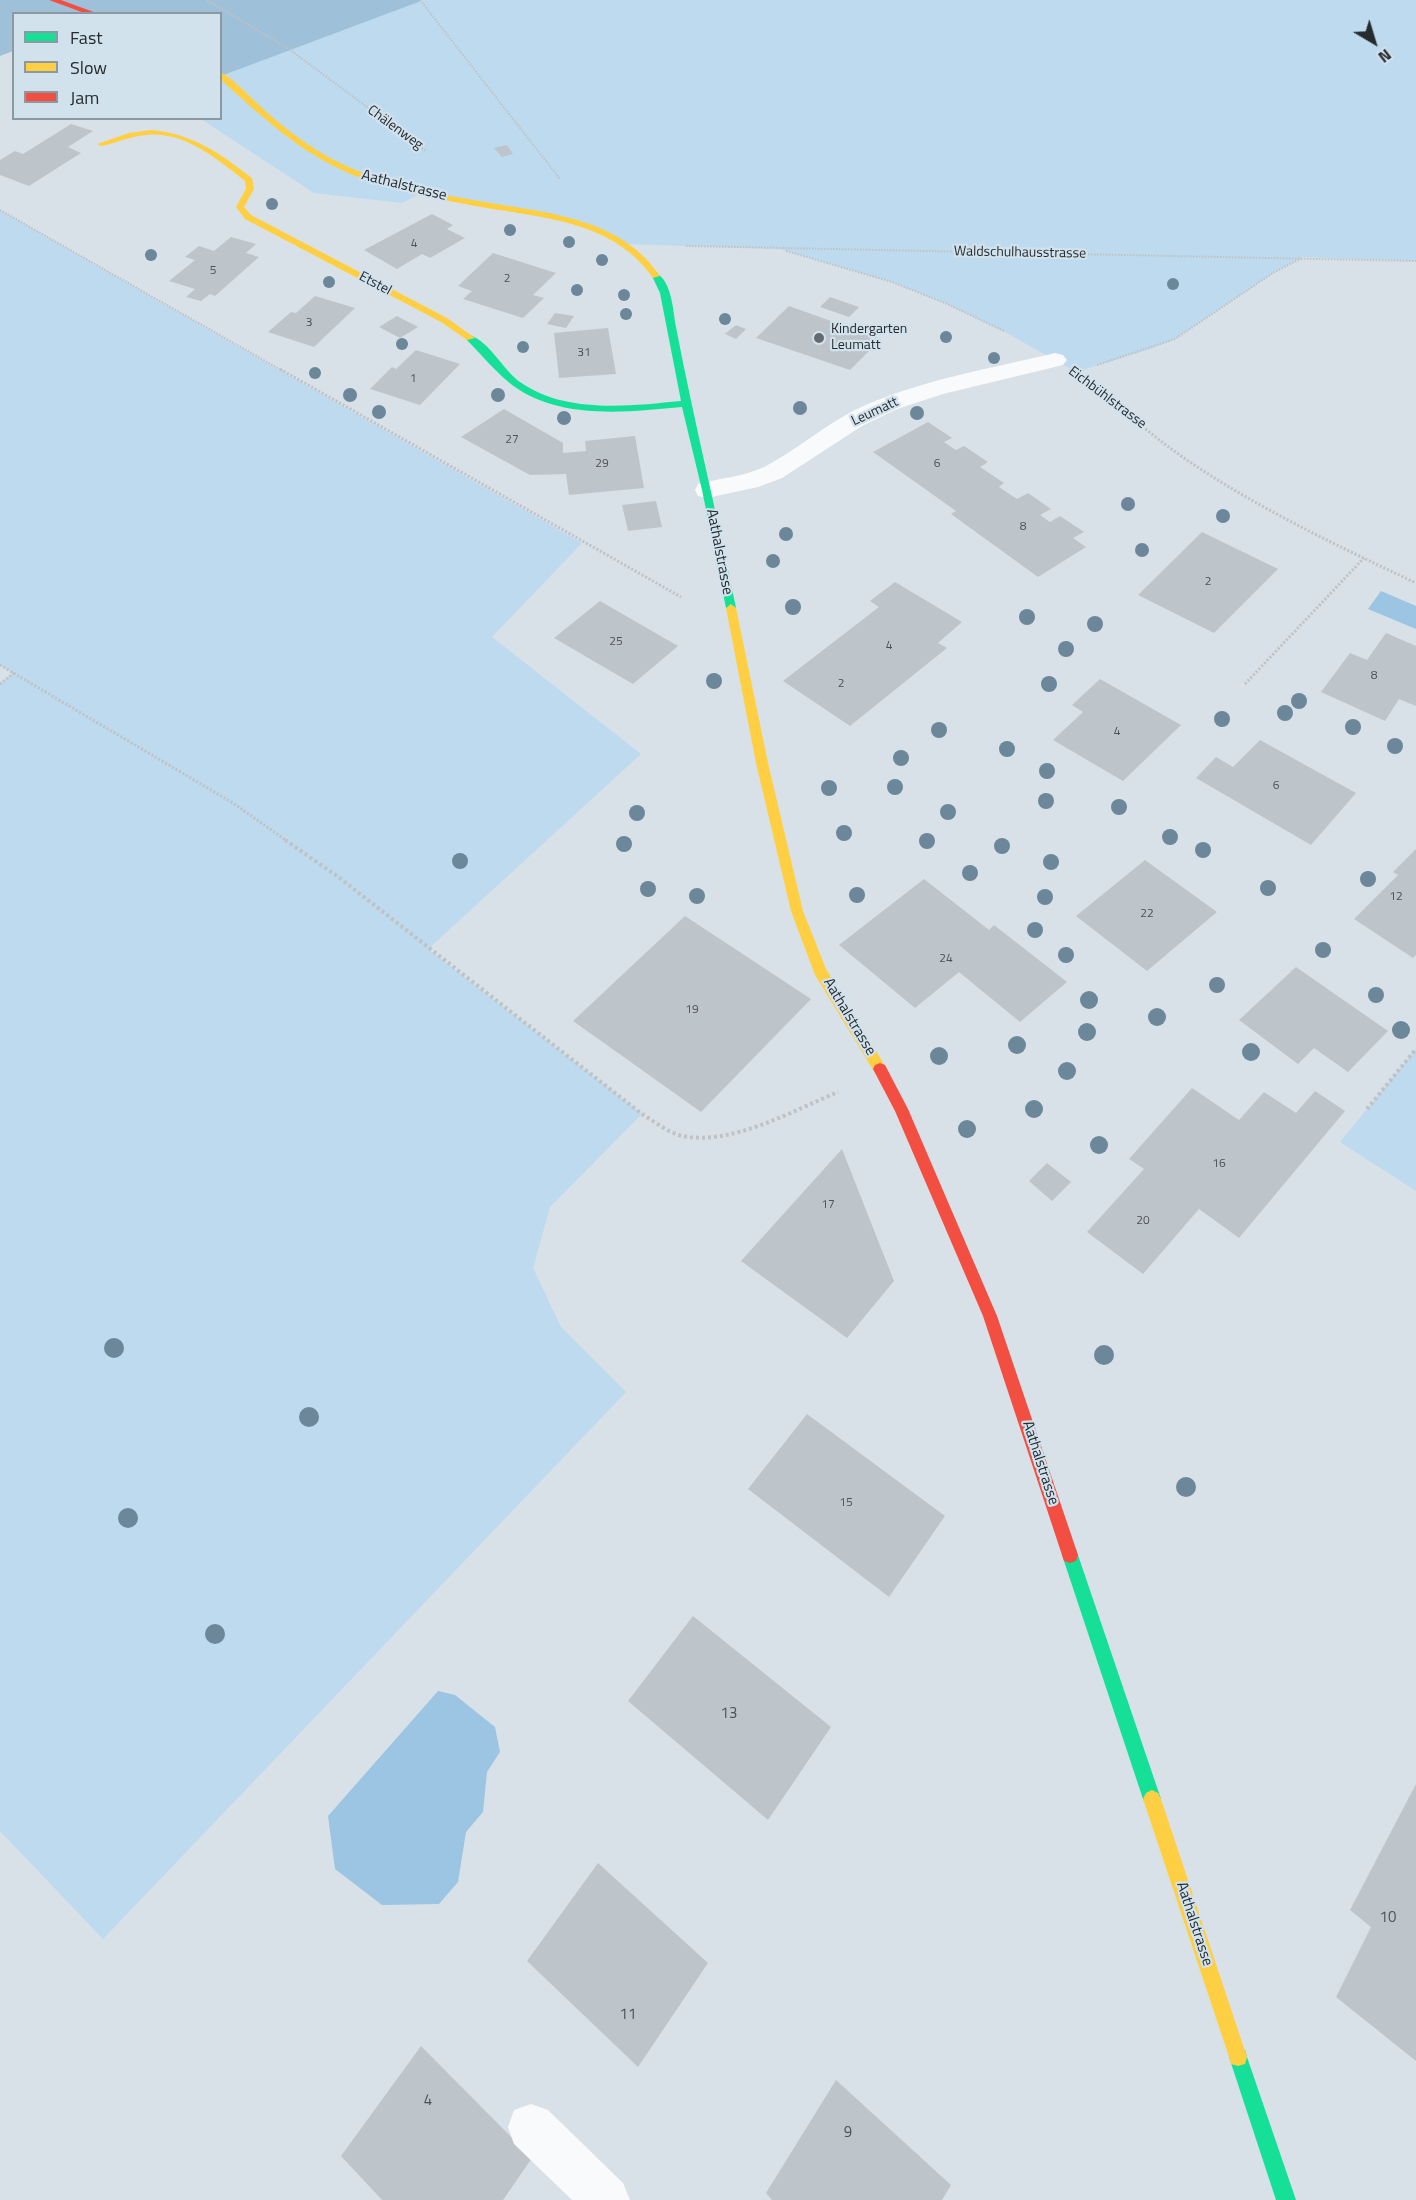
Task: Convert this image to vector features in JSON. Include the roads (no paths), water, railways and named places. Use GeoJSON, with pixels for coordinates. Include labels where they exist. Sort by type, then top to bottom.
{"type":"FeatureCollection","features":[{"type":"Feature","properties":{"kind":"street"},"geometry":{"type":"LineString","coordinates":[[53,0],[90,12]]}},
{"type":"Feature","properties":{"kind":"street","name":"Aathalstrasse"},"geometry":{"type":"LineString","coordinates":[[222,76],[275,124],[330,162],[357,174],[389,184],[594,228],[625,244],[650,266],[665,293],[686,404],[707,490],[762,763],[797,911],[820,971],[883,1074],[957,1234],[990,1316],[1286,2200]]}},
{"type":"Feature","properties":{"kind":"street","name":"Etstel"},"geometry":{"type":"LineString","coordinates":[[101,144],[150,132],[190,140],[206,149],[249,180],[250,189],[240,207],[248,217],[444,320],[474,341],[522,388],[559,402],[585,407],[637,408],[686,404]]}},
{"type":"Feature","properties":{"kind":"lane","name":"Leumatt"},"geometry":{"type":"LineString","coordinates":[[707,490],[751,481],[772,472],[846,426],[893,402],[923,393],[1066,366]]}},
{"type":"Feature","properties":{"kind":"lane"},"geometry":{"type":"LineString","coordinates":[[531,2127],[606,2200]]}},
{"type":"Feature","properties":{"kind":"place","name":"Kindergarten Leumatt"},"geometry":{"type":"Point","coordinates":[819,338]}}]}
